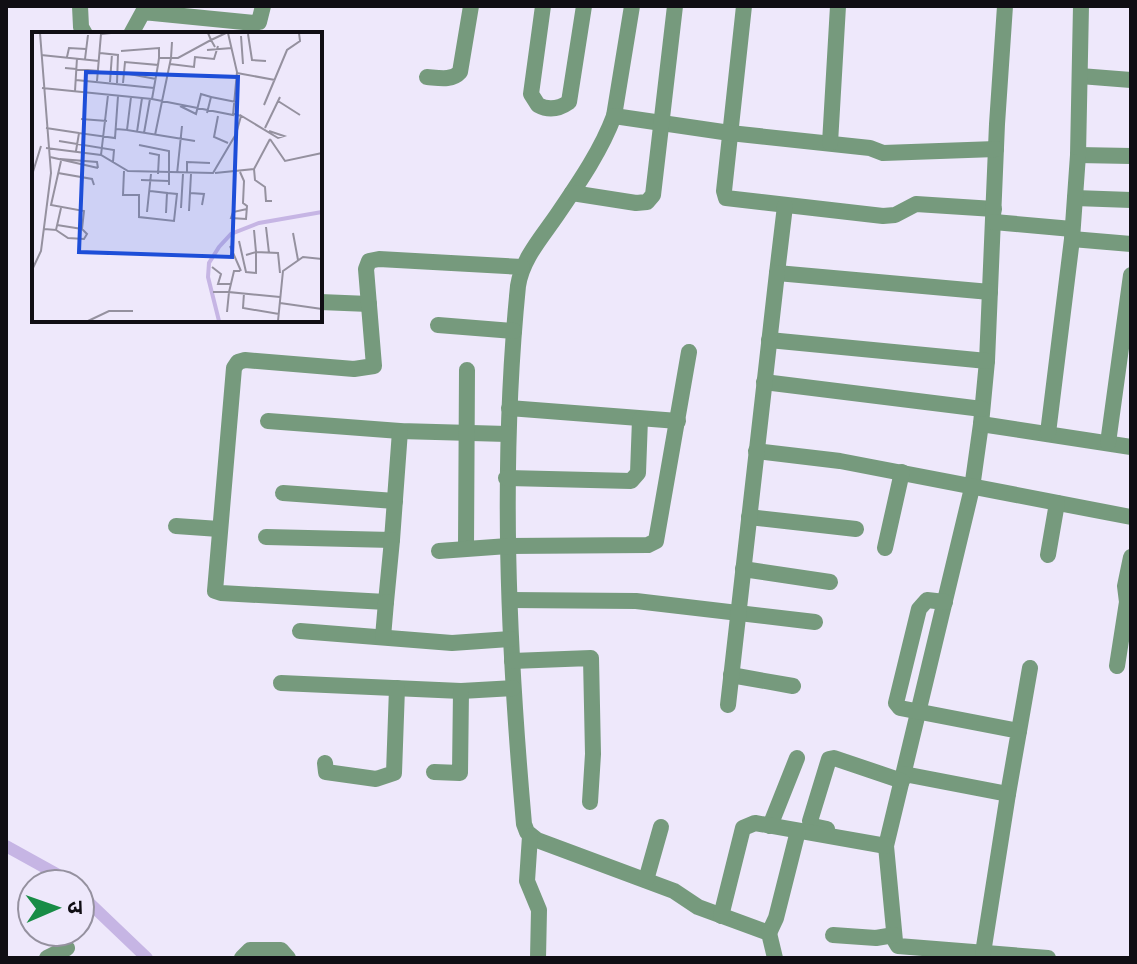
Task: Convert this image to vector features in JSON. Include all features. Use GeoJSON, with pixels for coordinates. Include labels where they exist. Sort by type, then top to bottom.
{"type":"FeatureCollection","features":[{"type":"Feature","properties":{"kind":"street"},"geometry":{"type":"LineString","coordinates":[[80,6],[84,32]]}},
{"type":"Feature","properties":{"kind":"street"},"geometry":{"type":"LineString","coordinates":[[132,32],[144,9],[254,23],[259,22],[263,6]]}},
{"type":"Feature","properties":{"kind":"street"},"geometry":{"type":"LineString","coordinates":[[427,77],[455,77],[460,72],[471,6]]}},
{"type":"Feature","properties":{"kind":"street"},"geometry":{"type":"LineString","coordinates":[[543,6],[531,94],[538,105],[551,109],[569,102],[584,6]]}},
{"type":"Feature","properties":{"kind":"street"},"geometry":{"type":"LineString","coordinates":[[538,958],[539,910],[527,881],[530,836],[524,824],[511,639],[506,478],[514,331],[522,267],[572,193],[614,116],[632,6]]}},
{"type":"Feature","properties":{"kind":"street"},"geometry":{"type":"LineString","coordinates":[[572,193],[647,202],[656,186],[675,6]]}},
{"type":"Feature","properties":{"kind":"street"},"geometry":{"type":"LineString","coordinates":[[744,6],[724,191],[726,198],[883,216],[895,215],[916,204],[994,215],[1072,234],[1131,244]]}},
{"type":"Feature","properties":{"kind":"street"},"geometry":{"type":"LineString","coordinates":[[830,143],[838,6]]}},
{"type":"Feature","properties":{"kind":"street"},"geometry":{"type":"LineString","coordinates":[[899,947],[886,844],[972,488],[987,361],[1005,6]]}},
{"type":"Feature","properties":{"kind":"street"},"geometry":{"type":"LineString","coordinates":[[1048,433],[1075,198],[1081,6]]}},
{"type":"Feature","properties":{"kind":"street"},"geometry":{"type":"LineString","coordinates":[[1080,76],[1131,80]]}},
{"type":"Feature","properties":{"kind":"street"},"geometry":{"type":"LineString","coordinates":[[614,116],[730,133],[870,148],[883,153],[996,149]]}},
{"type":"Feature","properties":{"kind":"street"},"geometry":{"type":"LineString","coordinates":[[1078,155],[1131,156]]}},
{"type":"Feature","properties":{"kind":"street"},"geometry":{"type":"LineString","coordinates":[[1075,198],[1131,200]]}},
{"type":"Feature","properties":{"kind":"street"},"geometry":{"type":"LineString","coordinates":[[728,705],[785,206]]}},
{"type":"Feature","properties":{"kind":"street"},"geometry":{"type":"LineString","coordinates":[[386,602],[215,591],[234,368],[238,362],[245,360],[368,369],[374,366],[366,269],[369,261],[522,267]]}},
{"type":"Feature","properties":{"kind":"street"},"geometry":{"type":"LineString","coordinates":[[777,273],[990,292]]}},
{"type":"Feature","properties":{"kind":"street"},"geometry":{"type":"LineString","coordinates":[[1108,443],[1127,336],[1131,275]]}},
{"type":"Feature","properties":{"kind":"street"},"geometry":{"type":"LineString","coordinates":[[322,302],[369,304]]}},
{"type":"Feature","properties":{"kind":"street"},"geometry":{"type":"LineString","coordinates":[[438,325],[514,331]]}},
{"type":"Feature","properties":{"kind":"street"},"geometry":{"type":"LineString","coordinates":[[769,340],[987,361]]}},
{"type":"Feature","properties":{"kind":"street"},"geometry":{"type":"LineString","coordinates":[[439,551],[508,546],[648,545],[656,541],[689,352]]}},
{"type":"Feature","properties":{"kind":"street"},"geometry":{"type":"LineString","coordinates":[[466,548],[467,370]]}},
{"type":"Feature","properties":{"kind":"street"},"geometry":{"type":"LineString","coordinates":[[764,382],[981,416],[1048,433],[1131,447]]}},
{"type":"Feature","properties":{"kind":"street"},"geometry":{"type":"LineString","coordinates":[[509,408],[678,421]]}},
{"type":"Feature","properties":{"kind":"street"},"geometry":{"type":"LineString","coordinates":[[506,478],[631,481],[638,473],[640,419]]}},
{"type":"Feature","properties":{"kind":"street"},"geometry":{"type":"LineString","coordinates":[[268,421],[400,431],[507,434]]}},
{"type":"Feature","properties":{"kind":"street"},"geometry":{"type":"LineString","coordinates":[[383,637],[400,431]]}},
{"type":"Feature","properties":{"kind":"street"},"geometry":{"type":"LineString","coordinates":[[756,451],[840,461],[1131,517]]}},
{"type":"Feature","properties":{"kind":"street"},"geometry":{"type":"LineString","coordinates":[[885,548],[902,472]]}},
{"type":"Feature","properties":{"kind":"street"},"geometry":{"type":"LineString","coordinates":[[283,493],[395,501]]}},
{"type":"Feature","properties":{"kind":"street"},"geometry":{"type":"LineString","coordinates":[[1048,555],[1057,503]]}},
{"type":"Feature","properties":{"kind":"street"},"geometry":{"type":"LineString","coordinates":[[749,517],[856,529]]}},
{"type":"Feature","properties":{"kind":"street"},"geometry":{"type":"LineString","coordinates":[[176,526],[219,529]]}},
{"type":"Feature","properties":{"kind":"street"},"geometry":{"type":"LineString","coordinates":[[266,537],[392,540]]}},
{"type":"Feature","properties":{"kind":"street"},"geometry":{"type":"LineString","coordinates":[[1117,666],[1131,557]]}},
{"type":"Feature","properties":{"kind":"street"},"geometry":{"type":"LineString","coordinates":[[743,569],[830,582]]}},
{"type":"Feature","properties":{"kind":"street"},"geometry":{"type":"LineString","coordinates":[[510,600],[636,601],[815,622]]}},
{"type":"Feature","properties":{"kind":"street"},"geometry":{"type":"LineString","coordinates":[[945,602],[922,602],[896,703],[900,708],[1019,731]]}},
{"type":"Feature","properties":{"kind":"street"},"geometry":{"type":"LineString","coordinates":[[300,631],[452,643],[511,639]]}},
{"type":"Feature","properties":{"kind":"street"},"geometry":{"type":"LineString","coordinates":[[512,661],[591,658],[593,754],[590,802]]}},
{"type":"Feature","properties":{"kind":"street"},"geometry":{"type":"LineString","coordinates":[[983,953],[1030,668]]}},
{"type":"Feature","properties":{"kind":"street"},"geometry":{"type":"LineString","coordinates":[[731,675],[793,686]]}},
{"type":"Feature","properties":{"kind":"street"},"geometry":{"type":"LineString","coordinates":[[281,683],[461,691],[513,688]]}},
{"type":"Feature","properties":{"kind":"street"},"geometry":{"type":"LineString","coordinates":[[325,763],[326,772],[376,779],[394,773],[397,688]]}},
{"type":"Feature","properties":{"kind":"street"},"geometry":{"type":"LineString","coordinates":[[434,772],[460,773],[461,691]]}},
{"type":"Feature","properties":{"kind":"street"},"geometry":{"type":"LineString","coordinates":[[770,826],[797,758]]}},
{"type":"Feature","properties":{"kind":"street"},"geometry":{"type":"LineString","coordinates":[[886,844],[813,826],[810,814],[829,759],[903,778],[1008,794]]}},
{"type":"Feature","properties":{"kind":"street"},"geometry":{"type":"LineString","coordinates":[[721,916],[743,828],[755,823],[886,844]]}},
{"type":"Feature","properties":{"kind":"street"},"geometry":{"type":"LineString","coordinates":[[646,880],[661,827]]}},
{"type":"Feature","properties":{"kind":"street"},"geometry":{"type":"LineString","coordinates":[[775,958],[769,933],[776,918],[798,831]]}},
{"type":"Feature","properties":{"kind":"street"},"geometry":{"type":"LineString","coordinates":[[530,836],[674,891],[698,907],[769,933]]}},
{"type":"Feature","properties":{"kind":"street"},"geometry":{"type":"LineString","coordinates":[[833,935],[876,938],[899,947],[1048,958]]}},
{"type":"Feature","properties":{"kind":"street"},"geometry":{"type":"LineString","coordinates":[[47,958],[67,948]]}},
{"type":"Feature","properties":{"kind":"street"},"geometry":{"type":"LineString","coordinates":[[242,958],[250,950],[281,950],[288,958]]}},
{"type":"Feature","properties":{"kind":"waterway"},"geometry":{"type":"LineString","coordinates":[[6,846],[46,868]]}},
{"type":"Feature","properties":{"kind":"waterway"},"geometry":{"type":"LineString","coordinates":[[96,909],[147,958]]}}]}
